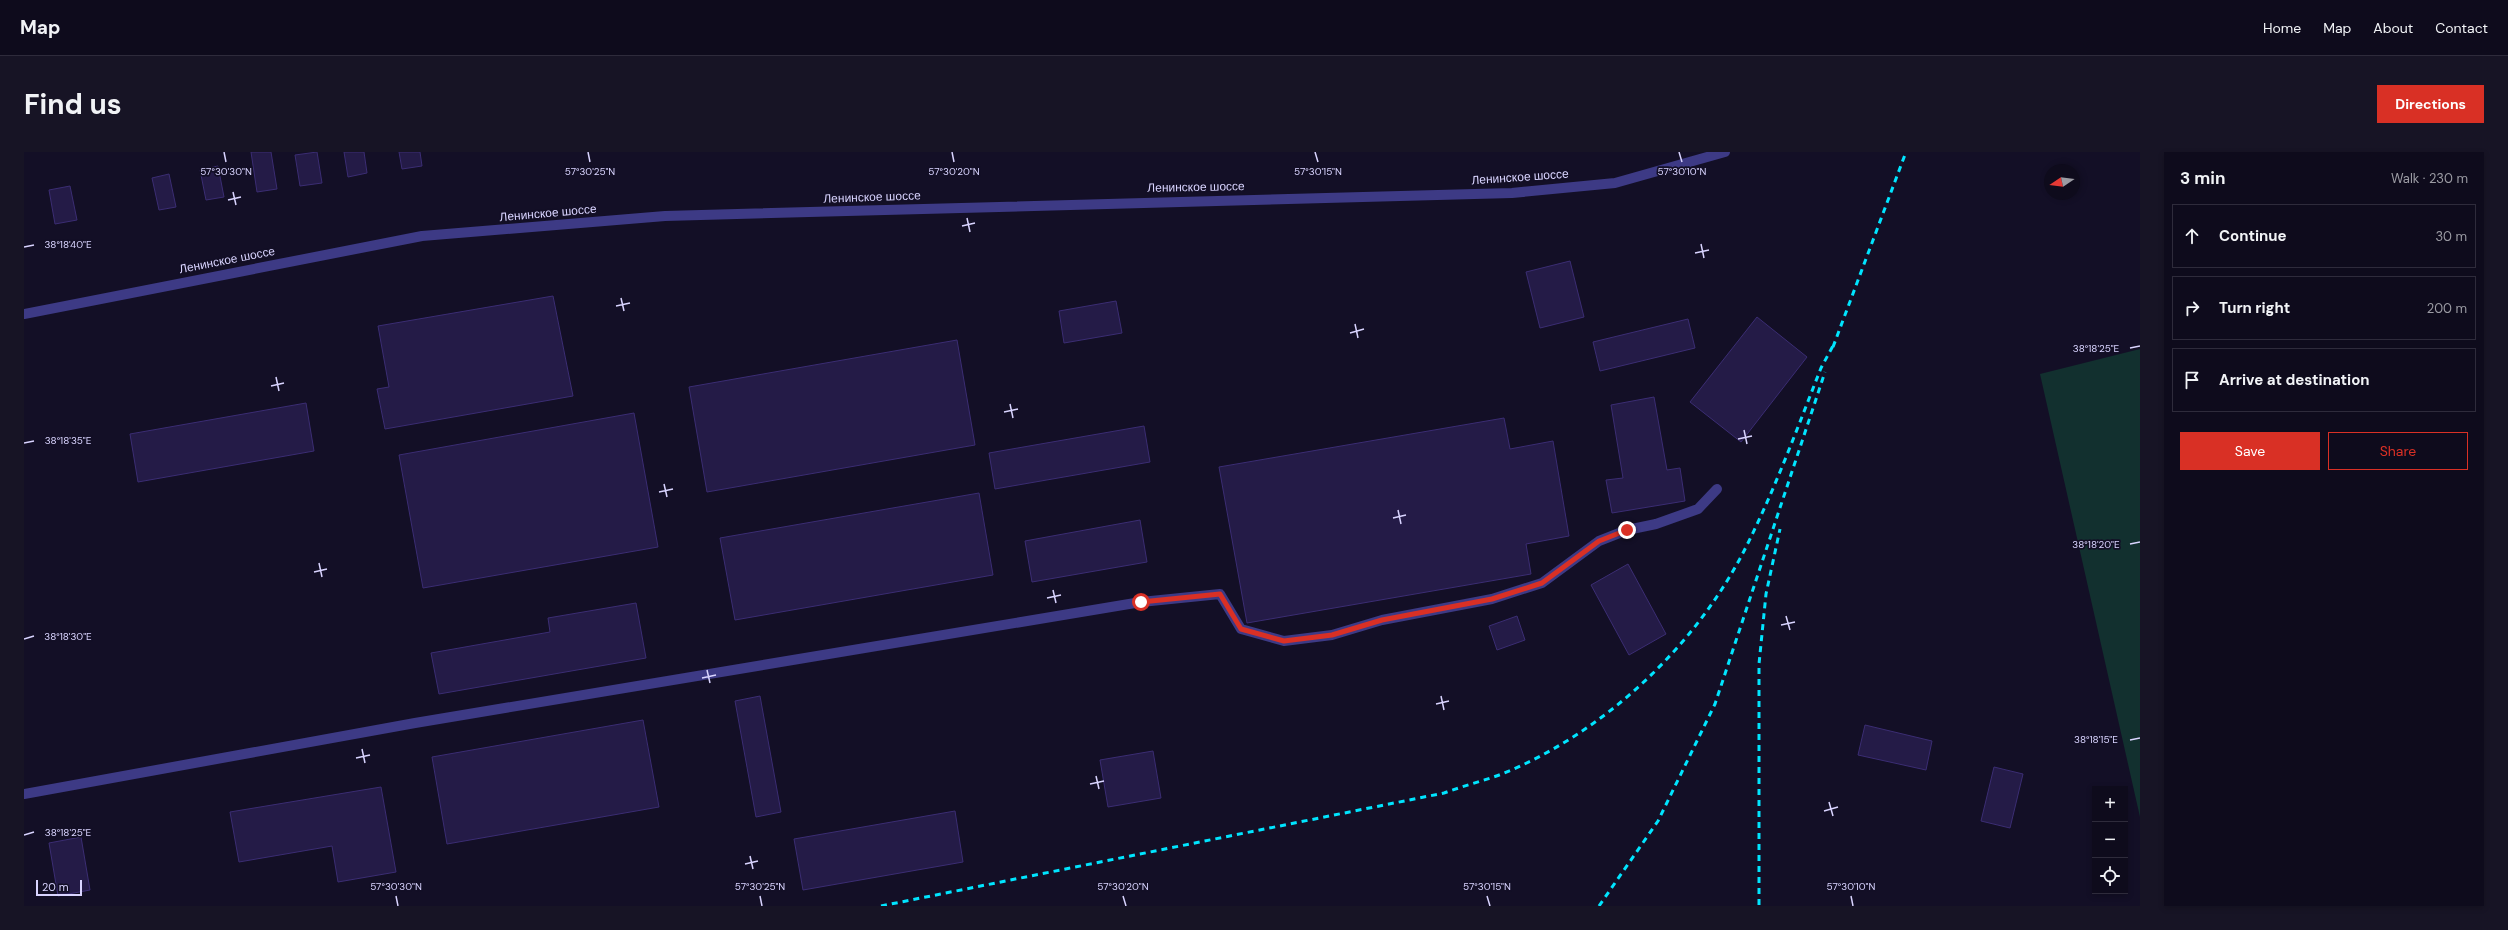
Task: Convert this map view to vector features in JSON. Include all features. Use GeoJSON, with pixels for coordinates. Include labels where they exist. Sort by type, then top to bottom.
{"type":"FeatureCollection","features":[{"type":"Feature","properties":{"kind":"street","name":"Ленинское шоссе"},"geometry":{"type":"LineString","coordinates":[[24,314],[422,236],[665,216],[1512,193],[1615,183],[1725,152]]}},
{"type":"Feature","properties":{"kind":"street"},"geometry":{"type":"LineString","coordinates":[[24,794],[415,723],[1141,602],[1220,594],[1241,629],[1284,641],[1332,635],[1382,620],[1492,599],[1542,583],[1599,541],[1627,530],[1656,524],[1698,509],[1717,489]]}},
{"type":"Feature","properties":{"kind":"green space"},"geometry":{"type":"Polygon","coordinates":[[[2140,349],[2140,817],[2040,374],[2140,349]]]}},
{"type":"Feature","properties":{"kind":"building"},"geometry":{"type":"Polygon","coordinates":[[[251,152],[271,152],[277,189],[257,192],[251,152]]]}},
{"type":"Feature","properties":{"kind":"building"},"geometry":{"type":"Polygon","coordinates":[[[317,152],[322,183],[300,186],[295,155],[317,152]]]}},
{"type":"Feature","properties":{"kind":"building"},"geometry":{"type":"Polygon","coordinates":[[[344,152],[364,152],[367,173],[348,177],[344,152]]]}},
{"type":"Feature","properties":{"kind":"building"},"geometry":{"type":"Polygon","coordinates":[[[399,152],[420,152],[422,166],[402,169],[399,152]]]}},
{"type":"Feature","properties":{"kind":"building"},"geometry":{"type":"Polygon","coordinates":[[[218,166],[224,197],[206,200],[200,170],[218,166]]]}},
{"type":"Feature","properties":{"kind":"building"},"geometry":{"type":"Polygon","coordinates":[[[169,174],[176,207],[159,210],[152,178],[169,174]]]}},
{"type":"Feature","properties":{"kind":"building"},"geometry":{"type":"Polygon","coordinates":[[[70,186],[77,220],[55,224],[49,190],[70,186]]]}},
{"type":"Feature","properties":{"kind":"building"},"geometry":{"type":"Polygon","coordinates":[[[1570,261],[1584,317],[1540,328],[1526,272],[1570,261]]]}},
{"type":"Feature","properties":{"kind":"building"},"geometry":{"type":"Polygon","coordinates":[[[553,296],[573,396],[385,429],[377,389],[389,387],[378,326],[553,296]]]}},
{"type":"Feature","properties":{"kind":"building"},"geometry":{"type":"Polygon","coordinates":[[[1116,301],[1122,333],[1064,343],[1059,311],[1116,301]]]}},
{"type":"Feature","properties":{"kind":"building"},"geometry":{"type":"Polygon","coordinates":[[[1757,317],[1807,357],[1741,442],[1690,402],[1757,317]]]}},
{"type":"Feature","properties":{"kind":"building"},"geometry":{"type":"Polygon","coordinates":[[[1688,319],[1695,348],[1600,371],[1593,342],[1688,319]]]}},
{"type":"Feature","properties":{"kind":"building"},"geometry":{"type":"Polygon","coordinates":[[[957,340],[975,445],[707,492],[689,387],[957,340]]]}},
{"type":"Feature","properties":{"kind":"building"},"geometry":{"type":"Polygon","coordinates":[[[1654,397],[1667,470],[1680,468],[1685,501],[1612,513],[1606,480],[1623,478],[1611,405],[1654,397]]]}},
{"type":"Feature","properties":{"kind":"building"},"geometry":{"type":"Polygon","coordinates":[[[306,403],[314,451],[138,482],[130,434],[306,403]]]}},
{"type":"Feature","properties":{"kind":"building"},"geometry":{"type":"Polygon","coordinates":[[[634,413],[658,547],[423,588],[399,455],[634,413]]]}},
{"type":"Feature","properties":{"kind":"building"},"geometry":{"type":"Polygon","coordinates":[[[1504,418],[1510,449],[1553,441],[1569,536],[1526,544],[1531,574],[1247,623],[1219,467],[1504,418]]]}},
{"type":"Feature","properties":{"kind":"building"},"geometry":{"type":"Polygon","coordinates":[[[1144,426],[1150,462],[995,489],[989,453],[1144,426]]]}},
{"type":"Feature","properties":{"kind":"building"},"geometry":{"type":"Polygon","coordinates":[[[979,493],[993,575],[735,620],[720,538],[979,493]]]}},
{"type":"Feature","properties":{"kind":"building"},"geometry":{"type":"Polygon","coordinates":[[[1140,520],[1147,562],[1032,582],[1025,541],[1140,520]]]}},
{"type":"Feature","properties":{"kind":"building"},"geometry":{"type":"Polygon","coordinates":[[[1628,564],[1666,634],[1629,655],[1591,585],[1628,564]]]}},
{"type":"Feature","properties":{"kind":"building"},"geometry":{"type":"Polygon","coordinates":[[[636,603],[646,658],[439,694],[431,653],[550,632],[548,618],[636,603]]]}},
{"type":"Feature","properties":{"kind":"building"},"geometry":{"type":"Polygon","coordinates":[[[1517,616],[1525,640],[1497,650],[1489,626],[1517,616]]]}},
{"type":"Feature","properties":{"kind":"building"},"geometry":{"type":"Polygon","coordinates":[[[760,696],[781,812],[756,817],[735,701],[760,696]]]}},
{"type":"Feature","properties":{"kind":"building"},"geometry":{"type":"Polygon","coordinates":[[[643,720],[659,807],[447,844],[432,757],[643,720]]]}},
{"type":"Feature","properties":{"kind":"building"},"geometry":{"type":"Polygon","coordinates":[[[1865,725],[1932,741],[1926,770],[1858,755],[1865,725]]]}},
{"type":"Feature","properties":{"kind":"building"},"geometry":{"type":"Polygon","coordinates":[[[1153,751],[1161,798],[1108,807],[1100,760],[1153,751]]]}},
{"type":"Feature","properties":{"kind":"building"},"geometry":{"type":"Polygon","coordinates":[[[1994,767],[2023,774],[2010,828],[1981,821],[1994,767]]]}},
{"type":"Feature","properties":{"kind":"building"},"geometry":{"type":"Polygon","coordinates":[[[381,787],[396,872],[338,882],[332,846],[239,862],[230,812],[381,787]]]}},
{"type":"Feature","properties":{"kind":"building"},"geometry":{"type":"Polygon","coordinates":[[[955,811],[963,862],[803,890],[794,839],[955,811]]]}},
{"type":"Feature","properties":{"kind":"building"},"geometry":{"type":"Polygon","coordinates":[[[81,837],[90,890],[58,896],[49,843],[81,837]]]}},
{"type":"Feature","properties":{"kind":"railway"},"geometry":{"type":"LineString","coordinates":[[1833,347],[1906,152]]}},
{"type":"Feature","properties":{"kind":"railway"},"geometry":{"type":"LineString","coordinates":[[881,906],[1444,793],[1502,774],[1539,757],[1575,736],[1610,711],[1642,684],[1672,653],[1699,621],[1723,587],[1755,529],[1785,460],[1821,368],[1835,342]]}},
{"type":"Feature","properties":{"kind":"railway"},"geometry":{"type":"LineString","coordinates":[[1599,906],[1658,821],[1715,704],[1825,372]]}},
{"type":"Feature","properties":{"kind":"railway"},"geometry":{"type":"LineString","coordinates":[[1759,905],[1759,664],[1766,594],[1780,529]]}},
{"type":"Feature","properties":{"kind":"route"},"geometry":{"type":"LineString","coordinates":[[1141,602],[1220,594],[1241,629],[1284,641],[1332,635],[1382,620],[1492,599],[1542,583],[1599,541],[1627,530]]}}]}
